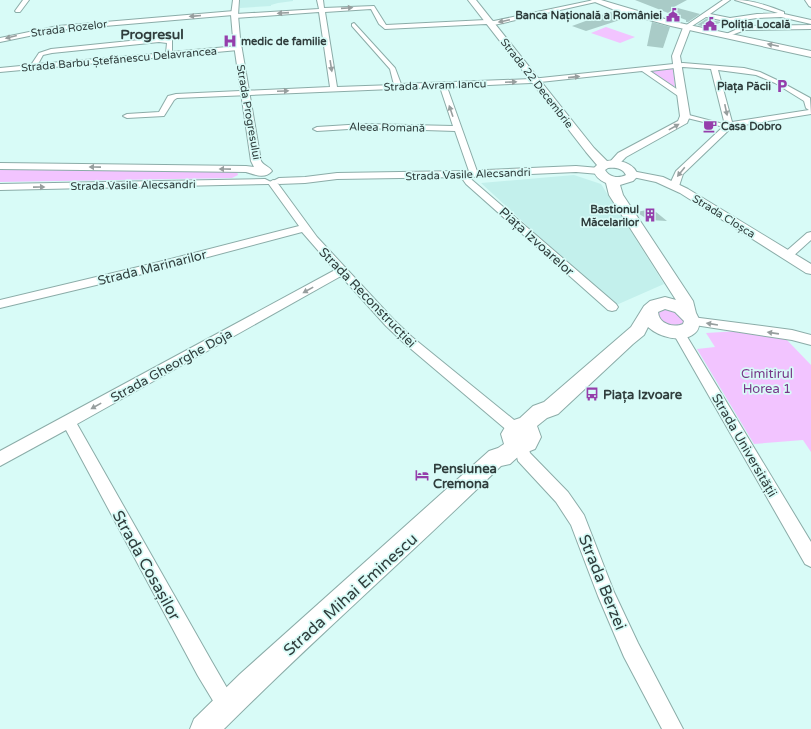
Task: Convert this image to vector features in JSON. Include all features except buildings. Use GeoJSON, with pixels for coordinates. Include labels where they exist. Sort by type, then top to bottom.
{"type":"FeatureCollection","features":[{"type":"Feature","properties":{"kind":"main road","name":"Strada 22 Decembrie"},"geometry":{"type":"LineString","coordinates":[[472,0],[603,164]]}},
{"type":"Feature","properties":{"kind":"main road"},"geometry":{"type":"LineString","coordinates":[[596,1],[687,27],[811,54]]}},
{"type":"Feature","properties":{"kind":"main road"},"geometry":{"type":"LineString","coordinates":[[603,164],[623,166],[631,171],[631,178],[625,181],[612,180],[603,176],[603,164]]}},
{"type":"Feature","properties":{"kind":"main road"},"geometry":{"type":"LineString","coordinates":[[612,180],[614,190],[620,201],[685,301],[692,326],[688,330],[674,332],[638,330]]}},
{"type":"Feature","properties":{"kind":"main road"},"geometry":{"type":"LineString","coordinates":[[654,308],[670,297],[675,285]]}},
{"type":"Feature","properties":{"kind":"main road"},"geometry":{"type":"LineString","coordinates":[[654,308],[669,304],[676,306],[690,317]]}},
{"type":"Feature","properties":{"kind":"main road"},"geometry":{"type":"LineString","coordinates":[[654,308],[653,322],[658,326],[674,332]]}},
{"type":"Feature","properties":{"kind":"main road","name":"Strada Mihai Eminescu"},"geometry":{"type":"LineString","coordinates":[[204,729],[250,684],[496,458],[503,457],[520,436],[541,426],[551,408],[626,339],[638,330],[640,325],[654,308]]}},
{"type":"Feature","properties":{"kind":"street"},"geometry":{"type":"LineString","coordinates":[[18,11],[26,0]]}},
{"type":"Feature","properties":{"kind":"street","name":"Strada Progresului"},"geometry":{"type":"LineString","coordinates":[[236,0],[234,15],[238,48],[256,161],[259,167],[272,177]]}},
{"type":"Feature","properties":{"kind":"street"},"geometry":{"type":"LineString","coordinates":[[320,0],[334,89]]}},
{"type":"Feature","properties":{"kind":"street"},"geometry":{"type":"LineString","coordinates":[[714,0],[725,1]]}},
{"type":"Feature","properties":{"kind":"street"},"geometry":{"type":"LineString","coordinates":[[738,0],[770,8],[811,23]]}},
{"type":"Feature","properties":{"kind":"street"},"geometry":{"type":"LineString","coordinates":[[808,0],[811,5]]}},
{"type":"Feature","properties":{"kind":"street"},"geometry":{"type":"LineString","coordinates":[[490,22],[497,23],[596,1]]}},
{"type":"Feature","properties":{"kind":"street"},"geometry":{"type":"LineString","coordinates":[[603,164],[682,123],[685,116],[676,56],[687,27],[707,15],[725,1]]}},
{"type":"Feature","properties":{"kind":"street","name":"Strada Rozelor"},"geometry":{"type":"LineString","coordinates":[[0,40],[58,28],[234,15],[372,7],[375,9],[381,25],[385,27],[490,22]]}},
{"type":"Feature","properties":{"kind":"street"},"geometry":{"type":"LineString","coordinates":[[707,15],[730,20],[757,16],[791,16]]}},
{"type":"Feature","properties":{"kind":"street"},"geometry":{"type":"LineString","coordinates":[[727,35],[744,28],[811,23]]}},
{"type":"Feature","properties":{"kind":"street"},"geometry":{"type":"LineString","coordinates":[[354,25],[393,69],[398,87]]}},
{"type":"Feature","properties":{"kind":"street"},"geometry":{"type":"LineString","coordinates":[[33,67],[41,54],[51,51],[159,40],[170,41],[169,55]]}},
{"type":"Feature","properties":{"kind":"street","name":"Strada Barbu Ștefănescu Delavrancea"},"geometry":{"type":"LineString","coordinates":[[0,70],[238,48]]}},
{"type":"Feature","properties":{"kind":"street","name":"Strada Avram Iancu"},"geometry":{"type":"LineString","coordinates":[[127,116],[161,114],[173,96],[536,81],[677,66],[714,67],[751,71],[763,76]]}},
{"type":"Feature","properties":{"kind":"street"},"geometry":{"type":"LineString","coordinates":[[714,67],[724,101],[728,126]]}},
{"type":"Feature","properties":{"kind":"street"},"geometry":{"type":"LineString","coordinates":[[643,69],[681,96]]}},
{"type":"Feature","properties":{"kind":"street"},"geometry":{"type":"LineString","coordinates":[[763,76],[811,110]]}},
{"type":"Feature","properties":{"kind":"street"},"geometry":{"type":"LineString","coordinates":[[763,76],[809,99]]}},
{"type":"Feature","properties":{"kind":"street"},"geometry":{"type":"LineString","coordinates":[[442,86],[458,129],[469,174]]}},
{"type":"Feature","properties":{"kind":"street"},"geometry":{"type":"LineString","coordinates":[[809,99],[811,110]]}},
{"type":"Feature","properties":{"kind":"street"},"geometry":{"type":"LineString","coordinates":[[798,100],[809,99]]}},
{"type":"Feature","properties":{"kind":"street"},"geometry":{"type":"LineString","coordinates":[[685,116],[728,126],[811,110]]}},
{"type":"Feature","properties":{"kind":"street","name":"Aleea Romană"},"geometry":{"type":"LineString","coordinates":[[318,129],[364,126],[458,129]]}},
{"type":"Feature","properties":{"kind":"street"},"geometry":{"type":"LineString","coordinates":[[674,186],[679,173],[728,126]]}},
{"type":"Feature","properties":{"kind":"street"},"geometry":{"type":"LineString","coordinates":[[631,171],[640,146]]}},
{"type":"Feature","properties":{"kind":"street","name":"Strada Vasile Alecsandri"},"geometry":{"type":"LineString","coordinates":[[0,187],[272,177],[305,180],[337,176],[469,174],[583,169],[603,164]]}},
{"type":"Feature","properties":{"kind":"street","name":"Strada Vasile Alecsandri"},"geometry":{"type":"LineString","coordinates":[[0,166],[246,170],[272,177]]}},
{"type":"Feature","properties":{"kind":"street","name":"Strada Cloșca"},"geometry":{"type":"LineString","coordinates":[[631,171],[674,186],[811,270]]}},
{"type":"Feature","properties":{"kind":"street","name":"Piața Izvoarelor"},"geometry":{"type":"LineString","coordinates":[[469,174],[469,182],[612,307]]}},
{"type":"Feature","properties":{"kind":"street","name":"Strada Reconstrucției"},"geometry":{"type":"LineString","coordinates":[[272,177],[304,228],[390,324],[520,436]]}},
{"type":"Feature","properties":{"kind":"street","name":"Strada Marinarilor"},"geometry":{"type":"LineString","coordinates":[[0,304],[159,266],[304,228]]}},
{"type":"Feature","properties":{"kind":"street"},"geometry":{"type":"LineString","coordinates":[[788,256],[811,235]]}},
{"type":"Feature","properties":{"kind":"street","name":"Strada Gheorghe Doja"},"geometry":{"type":"LineString","coordinates":[[0,459],[342,271]]}},
{"type":"Feature","properties":{"kind":"street"},"geometry":{"type":"LineString","coordinates":[[690,317],[792,335],[811,340]]}},
{"type":"Feature","properties":{"kind":"street","name":"Strada Universității"},"geometry":{"type":"LineString","coordinates":[[674,332],[811,558]]}},
{"type":"Feature","properties":{"kind":"street","name":"Strada Cosașilor"},"geometry":{"type":"LineString","coordinates":[[68,421],[205,669],[228,707]]}},
{"type":"Feature","properties":{"kind":"street","name":"Strada Berzei"},"geometry":{"type":"LineString","coordinates":[[520,436],[523,456],[571,509],[578,521],[607,596],[631,650],[673,729]]}},
{"type":"Feature","properties":{"kind":"shaded area"},"geometry":{"type":"Polygon","coordinates":[[[240,0],[293,1],[278,3],[271,6],[240,8],[240,0]]]}},
{"type":"Feature","properties":{"kind":"shaded area"},"geometry":{"type":"Polygon","coordinates":[[[574,175],[601,184],[664,284],[614,306],[481,183],[574,175]]]}},
{"type":"Feature","properties":{"kind":"green space"},"geometry":{"type":"Polygon","coordinates":[[[606,27],[635,37],[620,43],[591,33],[606,27]]]}},
{"type":"Feature","properties":{"kind":"green space"},"geometry":{"type":"Polygon","coordinates":[[[668,68],[673,69],[675,86],[673,87],[647,71],[668,68]]]}},
{"type":"Feature","properties":{"kind":"green space"},"geometry":{"type":"Polygon","coordinates":[[[0,167],[237,171],[238,175],[232,178],[0,182],[0,167]]]}},
{"type":"Feature","properties":{"kind":"green space"},"geometry":{"type":"Polygon","coordinates":[[[668,307],[687,320],[681,328],[661,324],[656,310],[668,307]]]}},
{"type":"Feature","properties":{"kind":"green space","name":"Cimitirul Horea 1"},"geometry":{"type":"Polygon","coordinates":[[[739,331],[785,338],[811,365],[811,452],[803,440],[754,444],[697,349],[715,347],[706,333],[739,331]]]}},
{"type":"Feature","properties":{"kind":"place","name":"Banca Națională a României"},"geometry":{"type":"Point","coordinates":[673,15]}},
{"type":"Feature","properties":{"kind":"place","name":"Poliția Locală"},"geometry":{"type":"Point","coordinates":[710,24]}},
{"type":"Feature","properties":{"kind":"place","name":"medic de familie"},"geometry":{"type":"Point","coordinates":[230,41]}},
{"type":"Feature","properties":{"kind":"place","name":"Piața Păcii"},"geometry":{"type":"Point","coordinates":[782,86]}},
{"type":"Feature","properties":{"kind":"place","name":"Casa Dobro"},"geometry":{"type":"Point","coordinates":[710,126]}},
{"type":"Feature","properties":{"kind":"place","name":"Bastionul Măcelarilor"},"geometry":{"type":"Point","coordinates":[650,215]}},
{"type":"Feature","properties":{"kind":"place","name":"Piața Izvoare"},"geometry":{"type":"Point","coordinates":[592,394]}},
{"type":"Feature","properties":{"kind":"place","name":"Pensiunea Cremona"},"geometry":{"type":"Point","coordinates":[422,475]}},
{"type":"Feature","properties":{"kind":"district","name":"Progresul"},"geometry":{"type":"Point","coordinates":[152,34]}}]}
